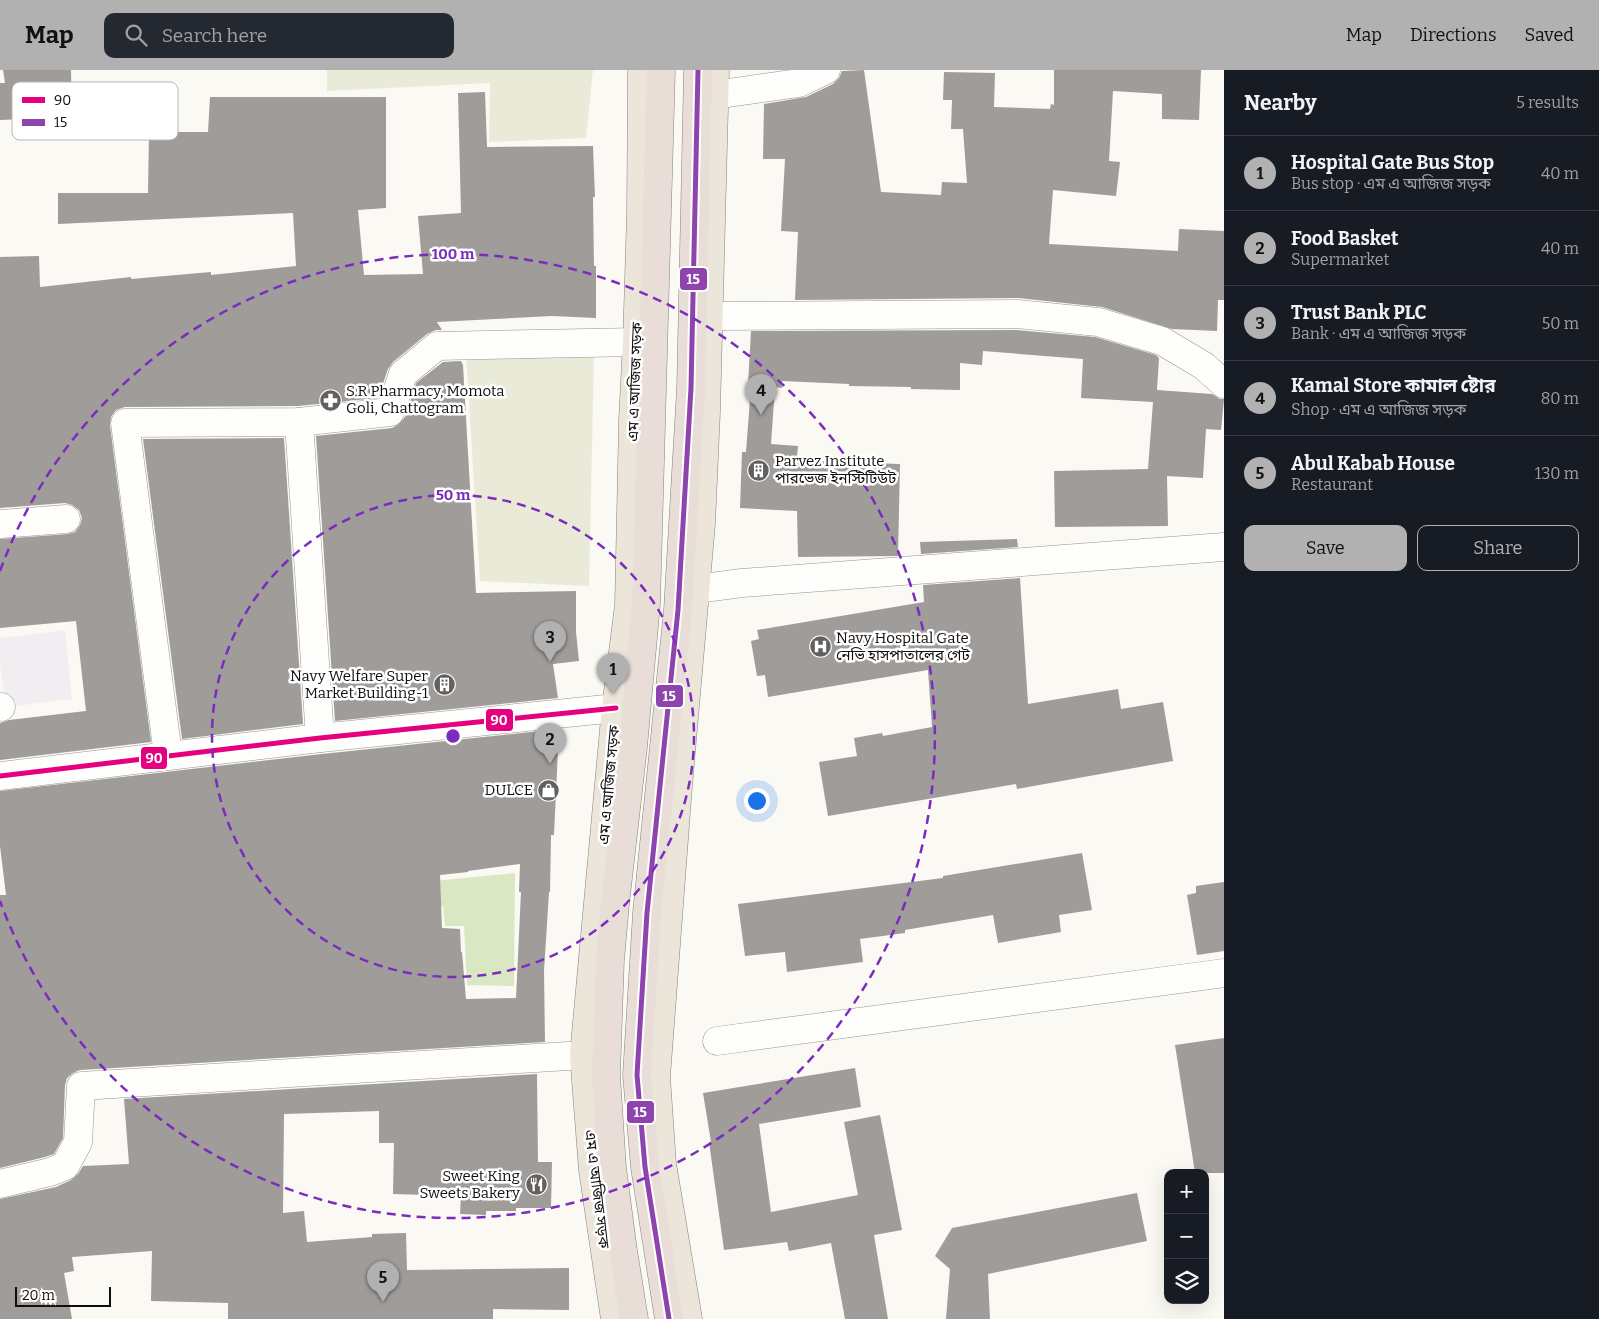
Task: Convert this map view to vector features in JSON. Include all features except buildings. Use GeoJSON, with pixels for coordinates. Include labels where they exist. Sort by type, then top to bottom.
{"type":"FeatureCollection","features":[{"type":"Feature","properties":{"kind":"highway"},"geometry":{"type":"LineString","coordinates":[[634,1319],[612,1168],[606,1075],[610,960],[646,604],[661,70]]}},
{"type":"Feature","properties":{"kind":"highway"},"geometry":{"type":"LineString","coordinates":[[669,1319],[645,1167],[637,1075],[647,913],[678,610],[691,388],[698,70]]}},
{"type":"Feature","properties":{"kind":"main road","name":"এম এ আজিজ সড়ক"},"geometry":{"type":"LineString","coordinates":[[615,1319],[593,1170],[584,1055],[616,708],[629,605],[633,420],[637,342],[642,70]]}},
{"type":"Feature","properties":{"kind":"main road"},"geometry":{"type":"LineString","coordinates":[[688,1319],[662,1164],[656,1077],[678,786],[701,524],[709,316],[714,82]]}},
{"type":"Feature","properties":{"kind":"street"},"geometry":{"type":"LineString","coordinates":[[714,82],[799,83],[826,70]]}},
{"type":"Feature","properties":{"kind":"street"},"geometry":{"type":"LineString","coordinates":[[709,316],[1017,314],[1098,322],[1162,341],[1204,366],[1224,384]]}},
{"type":"Feature","properties":{"kind":"street"},"geometry":{"type":"LineString","coordinates":[[168,755],[125,423],[298,422],[390,412],[403,374],[437,346],[637,342]]}},
{"type":"Feature","properties":{"kind":"street"},"geometry":{"type":"LineString","coordinates":[[298,422],[320,738]]}},
{"type":"Feature","properties":{"kind":"street"},"geometry":{"type":"LineString","coordinates":[[0,524],[66,518]]}},
{"type":"Feature","properties":{"kind":"street"},"geometry":{"type":"LineString","coordinates":[[696,589],[1224,547]]}},
{"type":"Feature","properties":{"kind":"street"},"geometry":{"type":"LineString","coordinates":[[0,776],[320,738],[616,708]]}},
{"type":"Feature","properties":{"kind":"street"},"geometry":{"type":"LineString","coordinates":[[717,1041],[1224,973]]}},
{"type":"Feature","properties":{"kind":"street"},"geometry":{"type":"LineString","coordinates":[[0,1184],[50,1172],[65,1166],[78,1142],[81,1086],[584,1055]]}},
{"type":"Feature","properties":{"kind":"shaded area"},"geometry":{"type":"Polygon","coordinates":[[[65,630],[72,699],[7,707],[0,666],[0,638],[65,630]]]}},
{"type":"Feature","properties":{"kind":"green space"},"geometry":{"type":"Polygon","coordinates":[[[327,70],[593,70],[586,138],[489,142],[490,83],[327,91],[327,70]]]}},
{"type":"Feature","properties":{"kind":"green space"},"geometry":{"type":"Polygon","coordinates":[[[594,353],[589,586],[480,581],[466,354],[594,353]]]}},
{"type":"Feature","properties":{"kind":"green space"},"geometry":{"type":"Polygon","coordinates":[[[515,873],[514,986],[467,985],[464,926],[445,926],[443,906],[424,907],[423,882],[515,873]]]}},
{"type":"Feature","properties":{"kind":"transit line","name":"15"},"geometry":{"type":"LineString","coordinates":[[669,1319],[645,1167],[637,1075],[647,913],[678,610],[691,388],[698,70]]}},
{"type":"Feature","properties":{"kind":"transit line","name":"90"},"geometry":{"type":"LineString","coordinates":[[0,776],[320,738],[616,708]]}},
{"type":"Feature","properties":{"kind":"place","name":"S.R Pharmacy, Momota Goli, Chattogram"},"geometry":{"type":"Point","coordinates":[330,400]}},
{"type":"Feature","properties":{"kind":"place","name":"Kamal Store কামাল ষ্টোর"},"geometry":{"type":"Point","coordinates":[761,415]}},
{"type":"Feature","properties":{"kind":"place","name":"Parvez Institute পারভেজ ইনস্টিটিউট"},"geometry":{"type":"Point","coordinates":[759,470]}},
{"type":"Feature","properties":{"kind":"place","name":"Navy Hospital Gate নেভি হাসপাতালের গেট"},"geometry":{"type":"Point","coordinates":[820,647]}},
{"type":"Feature","properties":{"kind":"place","name":"Trust Bank PLC"},"geometry":{"type":"Point","coordinates":[550,662]}},
{"type":"Feature","properties":{"kind":"place","name":"Navy Welfare Super Market Building-1"},"geometry":{"type":"Point","coordinates":[444,685]}},
{"type":"Feature","properties":{"kind":"place","name":"Hospital Gate Bus Stop"},"geometry":{"type":"Point","coordinates":[613,694]}},
{"type":"Feature","properties":{"kind":"place","name":"Food Basket"},"geometry":{"type":"Point","coordinates":[550,764]}},
{"type":"Feature","properties":{"kind":"place","name":"DULCE"},"geometry":{"type":"Point","coordinates":[549,790]}},
{"type":"Feature","properties":{"kind":"place","name":"Sweet King Sweets Bakery"},"geometry":{"type":"Point","coordinates":[536,1185]}},
{"type":"Feature","properties":{"kind":"place","name":"Abul Kabab House"},"geometry":{"type":"Point","coordinates":[383,1302]}}]}
